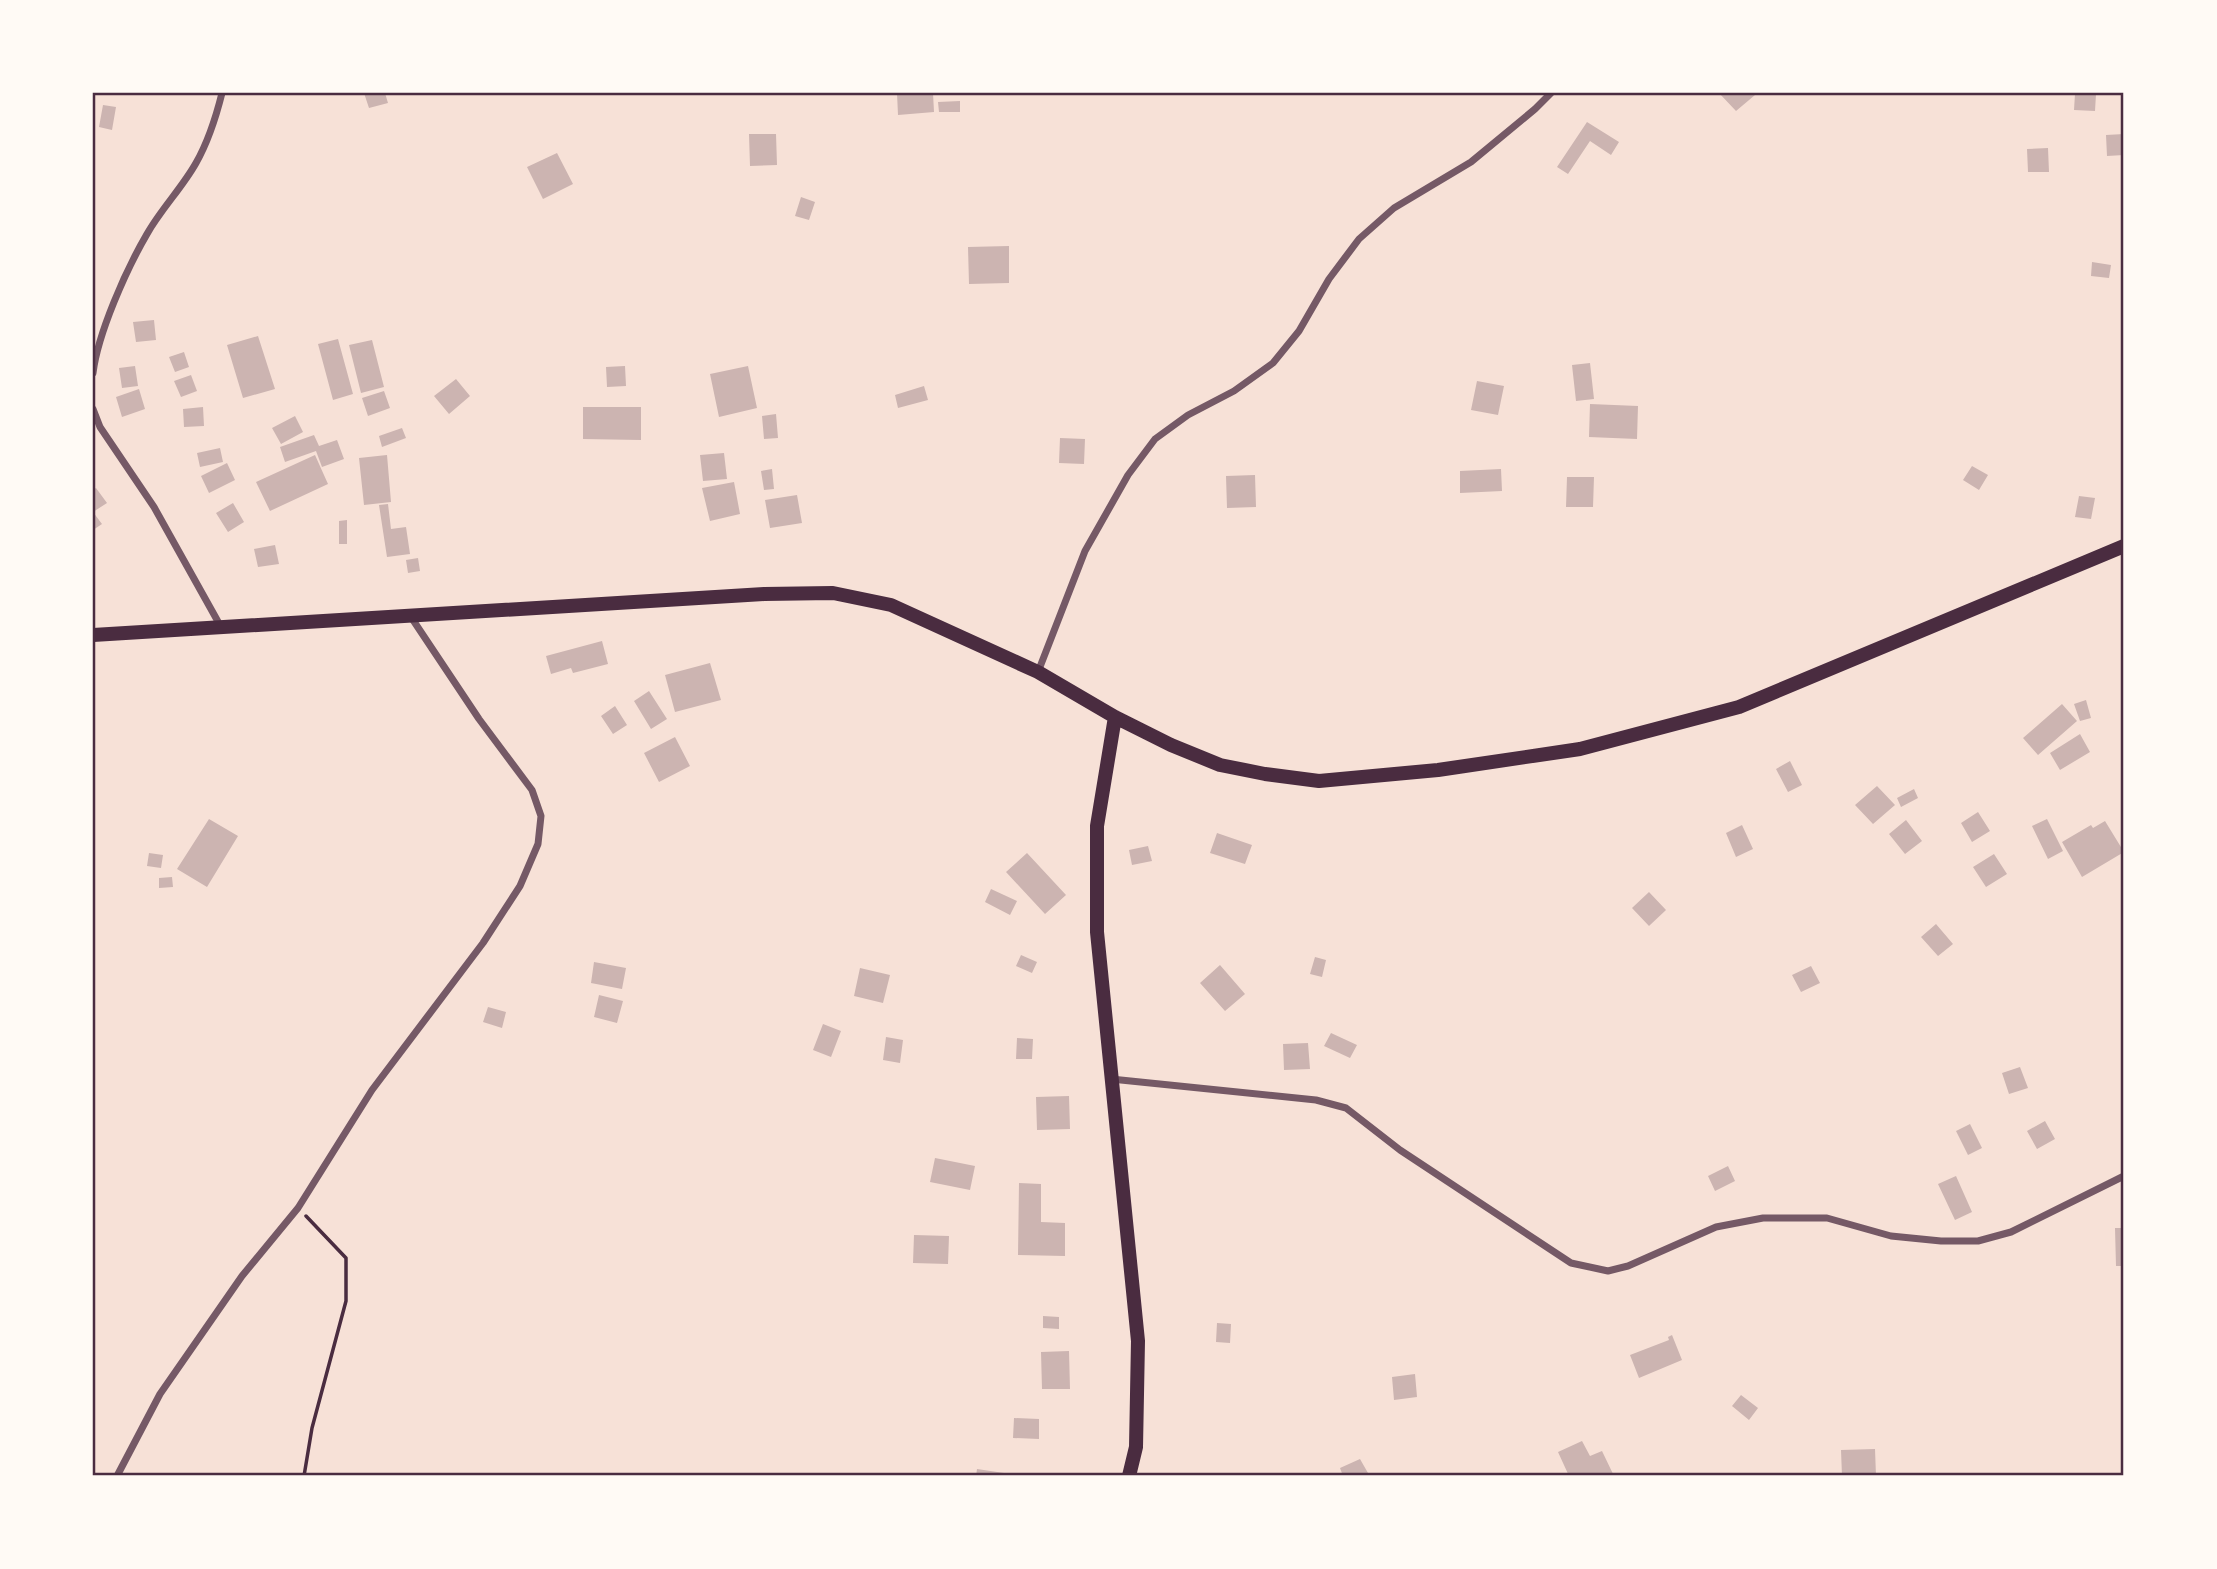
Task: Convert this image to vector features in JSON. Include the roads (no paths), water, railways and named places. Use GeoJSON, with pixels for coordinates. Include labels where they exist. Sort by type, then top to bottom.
{"type":"FeatureCollection","features":[{"type":"Feature","properties":{"kind":"main road"},"geometry":{"type":"LineString","coordinates":[[93,635],[764,594],[833,593],[891,606],[1038,671],[1115,717],[1171,745],[1220,765],[1319,781],[1438,770],[1580,749],[1739,707],[2124,546]]}},
{"type":"Feature","properties":{"kind":"main road"},"geometry":{"type":"LineString","coordinates":[[1115,717],[1097,826],[1097,932],[1138,1341],[1136,1447],[1129,1476]]}},
{"type":"Feature","properties":{"kind":"street"},"geometry":{"type":"LineString","coordinates":[[93,373],[95,354],[112,309],[147,233],[196,162],[216,117],[222,93]]}},
{"type":"Feature","properties":{"kind":"street"},"geometry":{"type":"LineString","coordinates":[[1038,671],[1085,551],[1128,475],[1155,439],[1188,415],[1234,391],[1273,363],[1299,331],[1329,279],[1359,239],[1394,208],[1471,162],[1551,93]]}},
{"type":"Feature","properties":{"kind":"street"},"geometry":{"type":"LineString","coordinates":[[93,409],[100,427],[154,507],[222,627]]}},
{"type":"Feature","properties":{"kind":"street"},"geometry":{"type":"LineString","coordinates":[[117,1476],[160,1394],[242,1276],[298,1208],[372,1090],[484,943],[520,886],[538,844],[541,816],[532,790],[411,617]]}},
{"type":"Feature","properties":{"kind":"street"},"geometry":{"type":"LineString","coordinates":[[1111,1079],[1316,1100],[1346,1108],[1400,1150],[1571,1263],[1608,1271],[1628,1266],[1716,1227],[1763,1218],[1827,1218],[1891,1236],[1941,1241],[1978,1241],[2011,1232],[2124,1176]]}}]}
